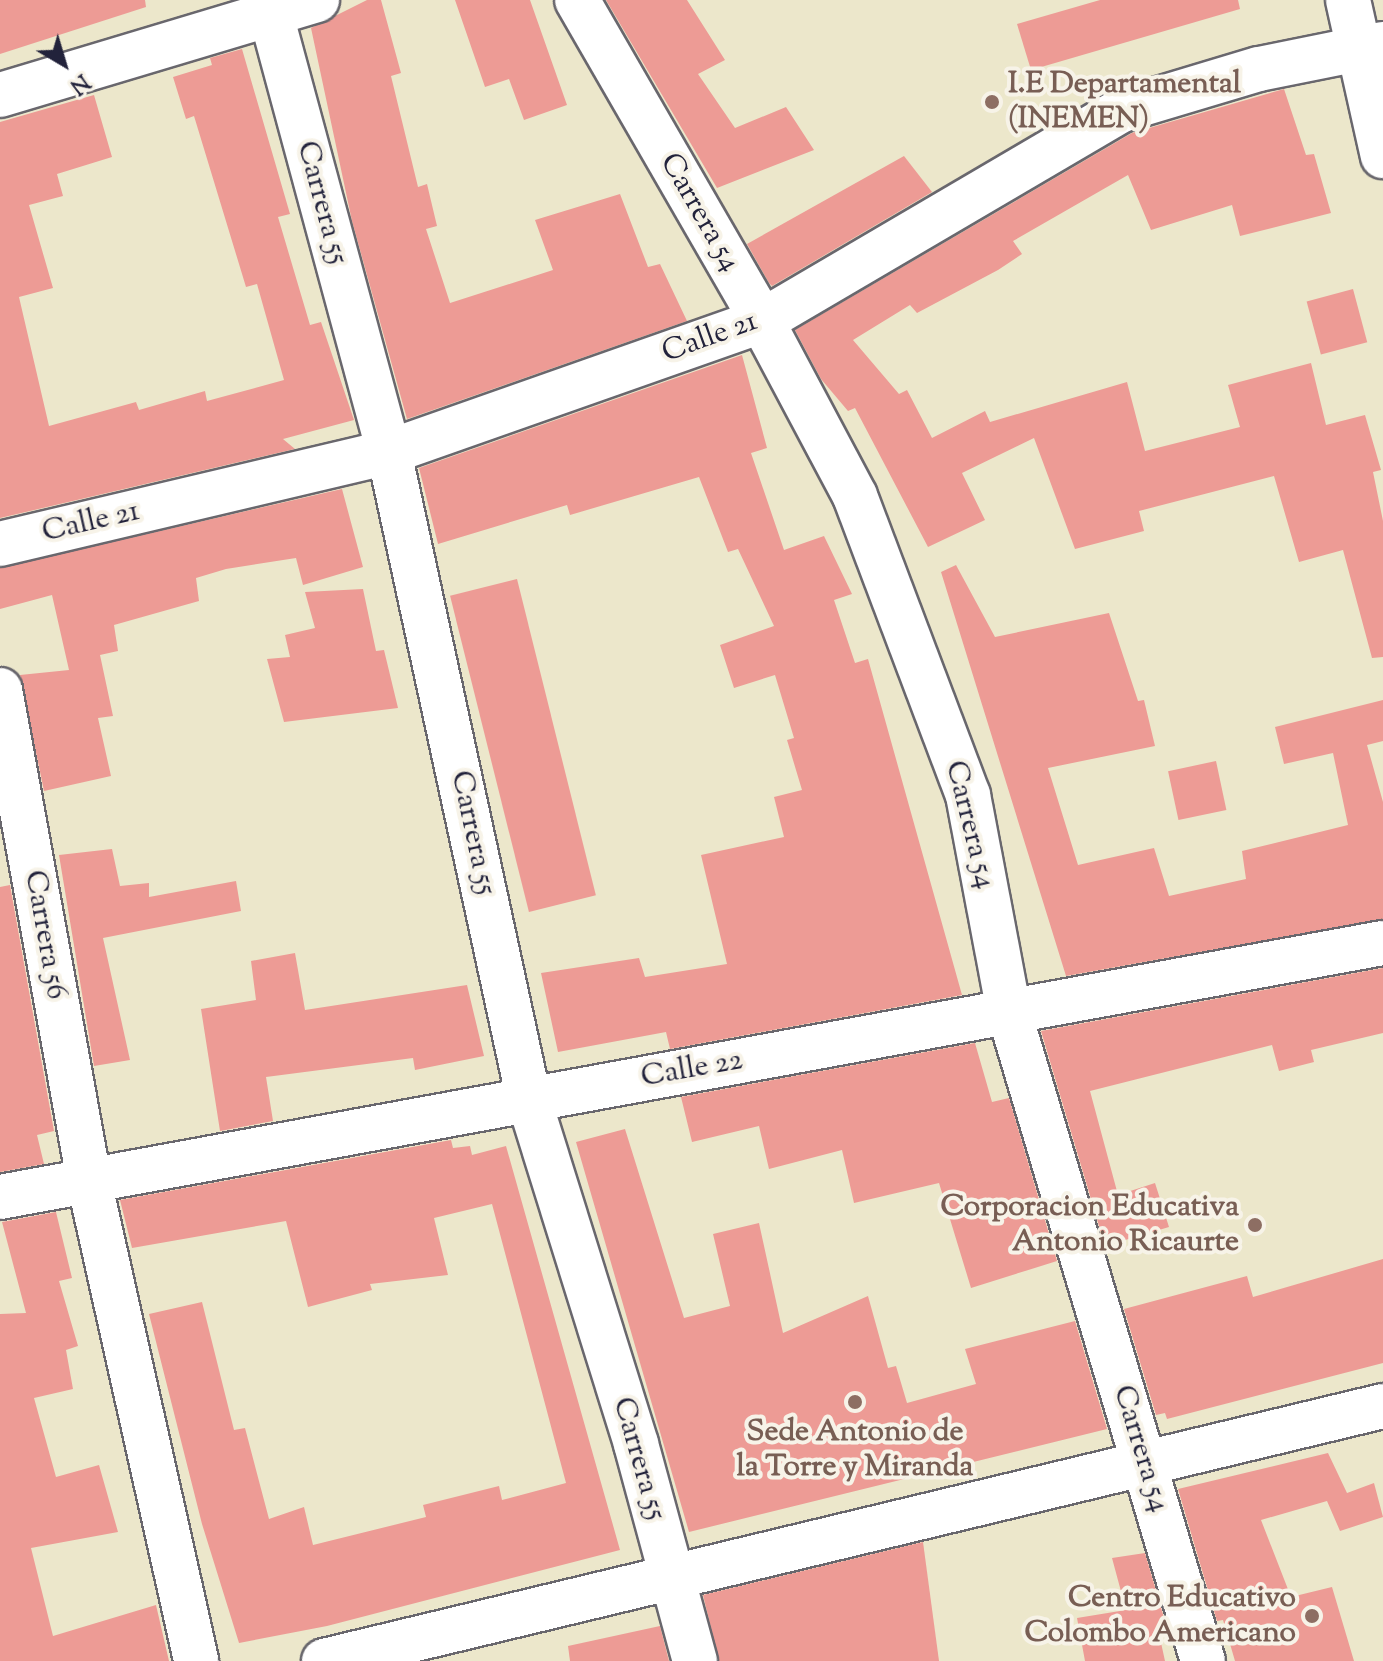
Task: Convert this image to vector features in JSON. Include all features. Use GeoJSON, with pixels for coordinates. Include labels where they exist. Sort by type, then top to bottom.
{"type":"FeatureCollection","features":[{"type":"Feature","properties":{"kind":"street"},"geometry":{"type":"LineString","coordinates":[[0,95],[269,8],[317,0]]}},
{"type":"Feature","properties":{"kind":"street","name":"Carrera 54"},"geometry":{"type":"LineString","coordinates":[[577,0],[762,321],[855,496],[968,795],[1009,1012],[1203,1661]]}},
{"type":"Feature","properties":{"kind":"street"},"geometry":{"type":"LineString","coordinates":[[1348,0],[1372,45],[1383,156]]}},
{"type":"Feature","properties":{"kind":"street","name":"Carrera 55"},"geometry":{"type":"LineString","coordinates":[[269,8],[389,452],[529,1100],[695,1661]]}},
{"type":"Feature","properties":{"kind":"street","name":"Calle 21"},"geometry":{"type":"LineString","coordinates":[[0,544],[389,452],[762,321],[1122,110],[1372,45]]}},
{"type":"Feature","properties":{"kind":"street","name":"Carrera 56"},"geometry":{"type":"LineString","coordinates":[[0,690],[89,1181],[196,1661]]}},
{"type":"Feature","properties":{"kind":"street","name":"Calle 22"},"geometry":{"type":"LineString","coordinates":[[0,1197],[1383,943]]}},
{"type":"Feature","properties":{"kind":"street"},"geometry":{"type":"LineString","coordinates":[[324,1661],[1383,1406]]}},
{"type":"Feature","properties":{"kind":"building"},"geometry":{"type":"Polygon","coordinates":[[[0,0],[145,0],[146,7],[0,54],[0,0]]]}},
{"type":"Feature","properties":{"kind":"building"},"geometry":{"type":"Polygon","coordinates":[[[367,0],[381,0],[401,73],[391,76],[418,187],[427,184],[437,226],[426,229],[450,303],[553,270],[535,220],[620,194],[648,267],[660,264],[687,321],[407,419],[352,221],[311,28],[367,0]]]}},
{"type":"Feature","properties":{"kind":"building"},"geometry":{"type":"Polygon","coordinates":[[[455,0],[530,0],[567,105],[524,120],[509,79],[485,87],[455,0]]]}},
{"type":"Feature","properties":{"kind":"building"},"geometry":{"type":"Polygon","coordinates":[[[606,0],[687,0],[725,60],[698,74],[735,128],[786,107],[814,150],[717,188],[606,0]]]}},
{"type":"Feature","properties":{"kind":"building"},"geometry":{"type":"Polygon","coordinates":[[[1100,0],[1238,0],[1240,9],[1031,70],[1017,24],[1100,0]]]}},
{"type":"Feature","properties":{"kind":"building"},"geometry":{"type":"Polygon","coordinates":[[[242,49],[290,214],[278,217],[310,325],[321,322],[354,420],[283,439],[295,449],[0,518],[0,122],[94,95],[112,157],[57,174],[63,196],[29,205],[53,288],[19,297],[49,426],[136,402],[139,410],[205,391],[207,401],[284,380],[257,284],[246,287],[194,116],[186,119],[173,77],[212,65],[210,58],[242,49]]]}},
{"type":"Feature","properties":{"kind":"building"},"geometry":{"type":"Polygon","coordinates":[[[1284,89],[1306,155],[1314,154],[1331,213],[1240,236],[1232,205],[1151,230],[1128,175],[1013,241],[1022,254],[998,270],[917,313],[910,305],[853,340],[899,394],[907,390],[932,438],[985,411],[990,422],[1127,382],[1145,451],[1240,427],[1228,385],[1311,363],[1326,425],[1365,415],[1381,470],[1373,472],[1383,521],[1383,657],[1372,658],[1343,550],[1299,562],[1274,476],[1139,511],[1144,531],[1075,549],[1034,438],[962,473],[985,520],[928,547],[855,408],[848,411],[821,379],[795,330],[1132,133],[1284,89]]]}},
{"type":"Feature","properties":{"kind":"building"},"geometry":{"type":"Polygon","coordinates":[[[904,156],[932,192],[772,286],[769,283],[747,244],[904,156]]]}},
{"type":"Feature","properties":{"kind":"building"},"geometry":{"type":"Polygon","coordinates":[[[1353,289],[1367,342],[1321,355],[1307,301],[1353,289]]]}},
{"type":"Feature","properties":{"kind":"building"},"geometry":{"type":"Polygon","coordinates":[[[742,355],[767,448],[751,453],[784,550],[824,536],[852,594],[834,600],[855,663],[868,659],[962,995],[670,1049],[666,1032],[558,1052],[541,973],[639,958],[645,977],[727,964],[701,855],[784,837],[774,797],[802,790],[787,740],[794,738],[775,675],[734,688],[720,645],[774,626],[738,549],[728,552],[699,477],[570,515],[567,505],[438,544],[419,468],[742,355]]]}},
{"type":"Feature","properties":{"kind":"building"},"geometry":{"type":"Polygon","coordinates":[[[342,489],[363,567],[303,585],[296,558],[226,569],[196,578],[199,601],[114,625],[118,651],[100,655],[113,716],[98,718],[111,776],[44,791],[20,675],[69,670],[52,595],[0,609],[0,568],[342,489]]]}},
{"type":"Feature","properties":{"kind":"building"},"geometry":{"type":"Polygon","coordinates":[[[956,565],[995,637],[1109,613],[1138,701],[1144,700],[1155,746],[1048,768],[1078,865],[1154,848],[1169,896],[1246,879],[1242,851],[1348,825],[1333,753],[1284,764],[1275,727],[1383,700],[1383,741],[1367,745],[1383,802],[1383,919],[1066,976],[941,572],[956,565]]]}},
{"type":"Feature","properties":{"kind":"building"},"geometry":{"type":"Polygon","coordinates":[[[517,579],[596,895],[529,912],[450,596],[517,579]]]}},
{"type":"Feature","properties":{"kind":"building"},"geometry":{"type":"Polygon","coordinates":[[[363,589],[376,651],[384,650],[398,708],[284,722],[267,659],[290,657],[285,635],[315,628],[305,592],[363,589]]]}},
{"type":"Feature","properties":{"kind":"building"},"geometry":{"type":"Polygon","coordinates":[[[1216,761],[1226,810],[1178,820],[1168,771],[1216,761]]]}},
{"type":"Feature","properties":{"kind":"building"},"geometry":{"type":"Polygon","coordinates":[[[112,849],[120,886],[149,883],[149,897],[236,881],[241,911],[103,938],[130,1060],[94,1066],[59,855],[112,849]]]}},
{"type":"Feature","properties":{"kind":"building"},"geometry":{"type":"Polygon","coordinates":[[[10,885],[54,1131],[37,1135],[44,1164],[0,1172],[0,887],[10,885]]]}},
{"type":"Feature","properties":{"kind":"building"},"geometry":{"type":"Polygon","coordinates":[[[295,953],[305,1010],[467,985],[484,1056],[415,1070],[413,1058],[266,1077],[273,1121],[220,1131],[201,1009],[256,1000],[251,961],[295,953]]]}},
{"type":"Feature","properties":{"kind":"building"},"geometry":{"type":"Polygon","coordinates":[[[1383,968],[1383,1033],[1311,1050],[1314,1062],[1279,1071],[1272,1045],[1090,1091],[1118,1195],[1155,1183],[1169,1227],[1105,1246],[1041,1031],[1383,968]]]}},
{"type":"Feature","properties":{"kind":"building"},"geometry":{"type":"Polygon","coordinates":[[[975,1043],[992,1102],[1009,1098],[1057,1261],[971,1288],[939,1183],[854,1203],[842,1150],[769,1169],[759,1126],[692,1142],[681,1097],[975,1043]]]}},
{"type":"Feature","properties":{"kind":"building"},"geometry":{"type":"Polygon","coordinates":[[[625,1129],[684,1318],[730,1306],[713,1234],[759,1223],[783,1333],[868,1296],[888,1368],[896,1366],[907,1403],[976,1384],[965,1349],[1075,1321],[1107,1429],[689,1532],[576,1142],[625,1129]]]}},
{"type":"Feature","properties":{"kind":"building"},"geometry":{"type":"Polygon","coordinates":[[[451,1140],[453,1148],[470,1146],[472,1155],[506,1146],[620,1550],[327,1626],[239,1643],[202,1524],[149,1314],[202,1302],[234,1430],[245,1428],[269,1519],[304,1507],[313,1545],[426,1517],[423,1505],[499,1486],[502,1500],[566,1483],[492,1204],[434,1218],[448,1275],[370,1284],[372,1290],[308,1307],[286,1221],[132,1248],[120,1200],[451,1140]]]}},
{"type":"Feature","properties":{"kind":"building"},"geometry":{"type":"Polygon","coordinates":[[[56,1212],[72,1278],[59,1281],[78,1346],[66,1350],[73,1389],[34,1398],[56,1477],[99,1465],[118,1532],[31,1548],[53,1636],[156,1605],[169,1661],[0,1661],[0,1314],[26,1313],[2,1222],[56,1212]]]}},
{"type":"Feature","properties":{"kind":"building"},"geometry":{"type":"Polygon","coordinates":[[[1383,1259],[1383,1363],[1167,1419],[1165,1413],[1156,1415],[1124,1309],[1247,1276],[1253,1297],[1383,1259]]]}},
{"type":"Feature","properties":{"kind":"building"},"geometry":{"type":"Polygon","coordinates":[[[1328,1453],[1347,1493],[1374,1483],[1383,1517],[1340,1531],[1327,1501],[1261,1520],[1291,1597],[1332,1587],[1354,1661],[1235,1661],[1223,1620],[1217,1621],[1178,1489],[1328,1453]]]}},
{"type":"Feature","properties":{"kind":"building"},"geometry":{"type":"Polygon","coordinates":[[[923,1542],[939,1661],[719,1661],[703,1595],[923,1542]]]}},
{"type":"Feature","properties":{"kind":"building"},"geometry":{"type":"Polygon","coordinates":[[[1145,1553],[1167,1628],[1158,1629],[1165,1661],[1085,1661],[1077,1618],[1126,1610],[1112,1558],[1145,1553]]]}},
{"type":"Feature","properties":{"kind":"building"},"geometry":{"type":"Polygon","coordinates":[[[660,1626],[669,1661],[570,1661],[568,1646],[660,1626]]]}},
{"type":"Feature","properties":{"kind":"place","name":"I.E Departamental (INEMEN)"},"geometry":{"type":"Point","coordinates":[992,102]}},
{"type":"Feature","properties":{"kind":"place","name":"Corporacion Educativa Antonio Ricaurte"},"geometry":{"type":"Point","coordinates":[1255,1225]}},
{"type":"Feature","properties":{"kind":"place","name":"Sede Antonio de la Torre y Miranda"},"geometry":{"type":"Point","coordinates":[855,1402]}},
{"type":"Feature","properties":{"kind":"place","name":"Centro Educativo Colombo Americano"},"geometry":{"type":"Point","coordinates":[1312,1616]}}]}
